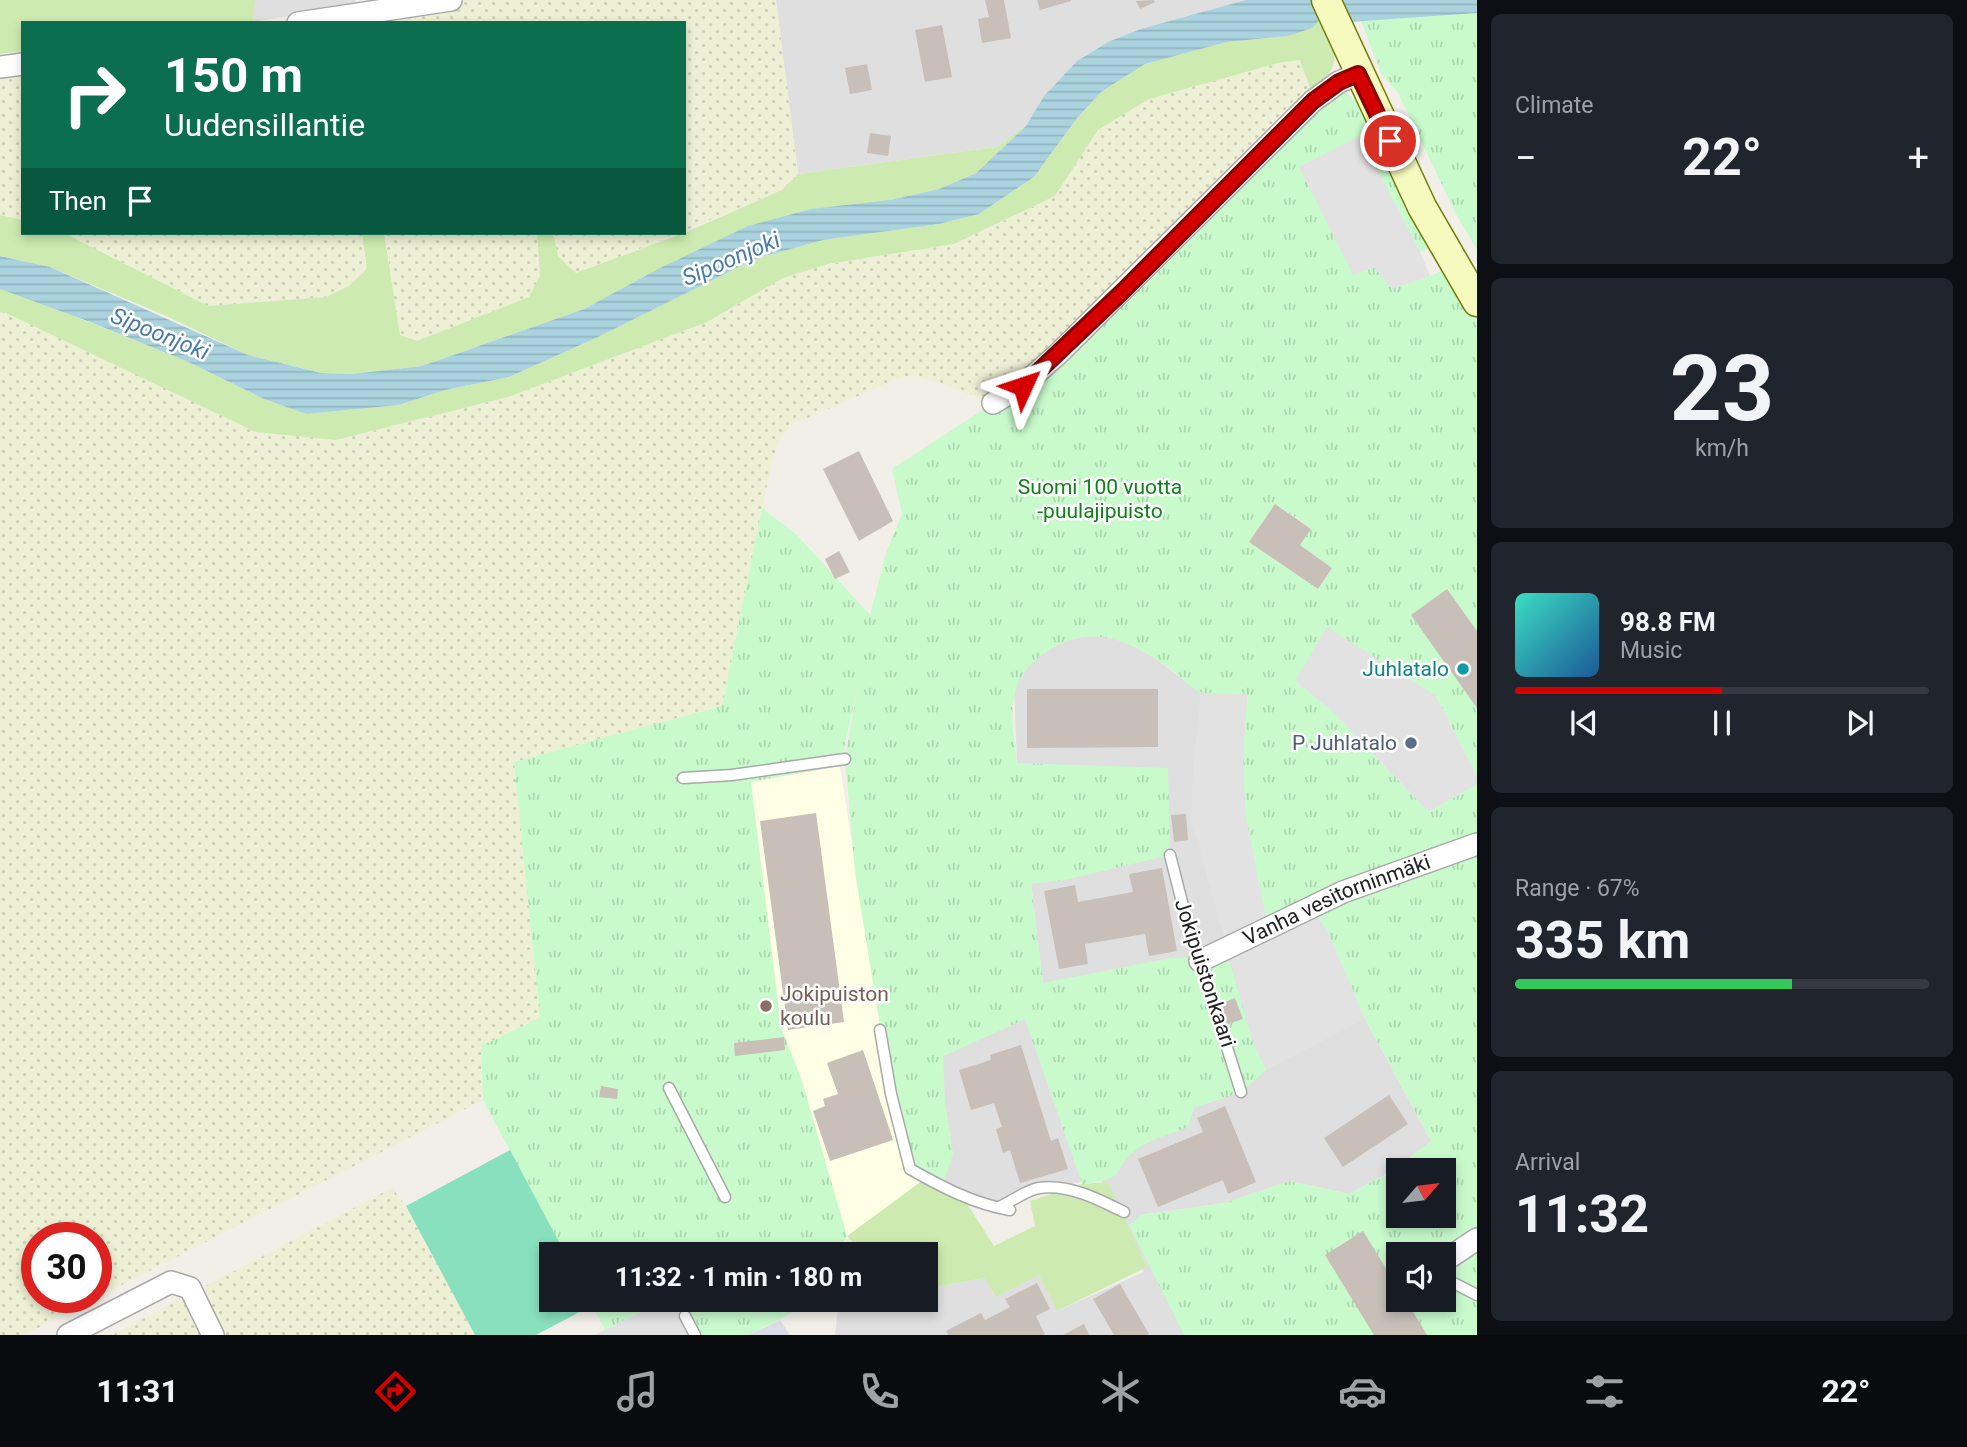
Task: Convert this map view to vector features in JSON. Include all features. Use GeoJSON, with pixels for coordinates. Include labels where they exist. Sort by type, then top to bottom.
{"type":"FeatureCollection","features":[{"type":"Feature","properties":{"kind":"street"},"geometry":{"type":"LineString","coordinates":[[311,21],[451,0]]}},
{"type":"Feature","properties":{"kind":"street"},"geometry":{"type":"LineString","coordinates":[[1326,0],[1358,74],[1422,207],[1477,302]]}},
{"type":"Feature","properties":{"kind":"street"},"geometry":{"type":"LineString","coordinates":[[0,67],[21,64]]}},
{"type":"Feature","properties":{"kind":"street"},"geometry":{"type":"LineString","coordinates":[[993,403],[1023,386],[1058,354],[1313,101],[1339,82],[1358,74]]}},
{"type":"Feature","properties":{"kind":"street","name":"Vanha vesitorninmäki"},"geometry":{"type":"LineString","coordinates":[[1200,961],[1343,892],[1477,844]]}},
{"type":"Feature","properties":{"kind":"street"},"geometry":{"type":"LineString","coordinates":[[1456,1253],[1477,1239]]}},
{"type":"Feature","properties":{"kind":"street"},"geometry":{"type":"LineString","coordinates":[[68,1335],[171,1282],[190,1288],[213,1335]]}},
{"type":"Feature","properties":{"kind":"lane"},"geometry":{"type":"LineString","coordinates":[[683,778],[732,775],[845,759]]}},
{"type":"Feature","properties":{"kind":"lane","name":"Jokipuistonkaari"},"geometry":{"type":"LineString","coordinates":[[1170,855],[1241,1092]]}},
{"type":"Feature","properties":{"kind":"lane"},"geometry":{"type":"LineString","coordinates":[[880,1030],[891,1094],[910,1169],[942,1187],[1010,1210]]}},
{"type":"Feature","properties":{"kind":"lane"},"geometry":{"type":"LineString","coordinates":[[669,1088],[725,1197]]}},
{"type":"Feature","properties":{"kind":"lane"},"geometry":{"type":"LineString","coordinates":[[998,1208],[1039,1188],[1073,1191],[1092,1196],[1124,1212]]}},
{"type":"Feature","properties":{"kind":"lane"},"geometry":{"type":"LineString","coordinates":[[1456,1284],[1477,1295]]}},
{"type":"Feature","properties":{"kind":"lane"},"geometry":{"type":"LineString","coordinates":[[685,1316],[695,1335]]}},
{"type":"Feature","properties":{"kind":"shaded area"},"geometry":{"type":"Polygon","coordinates":[[[255,0],[356,0],[353,6],[253,21],[255,0]]]}},
{"type":"Feature","properties":{"kind":"shaded area"},"geometry":{"type":"Polygon","coordinates":[[[451,0],[776,0],[798,174],[782,190],[686,230],[686,21],[311,21],[451,0]]]}},
{"type":"Feature","properties":{"kind":"shaded area"},"geometry":{"type":"Polygon","coordinates":[[[776,0],[1246,0],[1108,42],[1077,61],[1044,96],[1026,126],[996,147],[798,174],[776,0]]]}},
{"type":"Feature","properties":{"kind":"shaded area"},"geometry":{"type":"Polygon","coordinates":[[[1300,60],[1313,101],[993,403],[915,376],[901,377],[792,425],[779,441],[772,461],[722,706],[515,762],[541,1019],[481,1046],[483,1100],[112,1290],[112,1222],[21,1222],[21,1313],[67,1313],[24,1335],[0,1335],[0,313],[4,312],[336,440],[508,397],[707,322],[783,278],[828,264],[955,244],[1055,196],[1098,130],[1149,99],[1278,63],[1300,60]]]}},
{"type":"Feature","properties":{"kind":"shaded area"},"geometry":{"type":"Polygon","coordinates":[[[21,64],[21,220],[0,215],[0,67],[21,64]]]}},
{"type":"Feature","properties":{"kind":"shaded area"},"geometry":{"type":"Polygon","coordinates":[[[1360,136],[1430,276],[1392,289],[1374,267],[1353,275],[1299,167],[1360,136]]]}},
{"type":"Feature","properties":{"kind":"shaded area"},"geometry":{"type":"Polygon","coordinates":[[[68,235],[362,235],[367,269],[349,286],[325,297],[208,306],[68,235]]]}},
{"type":"Feature","properties":{"kind":"shaded area"},"geometry":{"type":"Polygon","coordinates":[[[384,235],[537,235],[540,275],[529,297],[417,341],[400,335],[384,235]]]}},
{"type":"Feature","properties":{"kind":"shaded area"},"geometry":{"type":"Polygon","coordinates":[[[553,235],[675,235],[576,274],[558,256],[553,235]]]}},
{"type":"Feature","properties":{"kind":"shaded area","name":"P Juhlatalo"},"geometry":{"type":"Polygon","coordinates":[[[1327,627],[1436,696],[1477,777],[1477,784],[1429,812],[1330,709],[1295,681],[1327,627]]]}},
{"type":"Feature","properties":{"kind":"shaded area"},"geometry":{"type":"Polygon","coordinates":[[[1082,635],[1115,638],[1148,653],[1201,693],[1247,694],[1310,907],[1327,930],[1365,1019],[1431,1141],[1409,1158],[1386,1158],[1386,1174],[1349,1194],[1290,1181],[1225,1203],[1140,1215],[1185,1335],[835,1335],[838,1312],[938,1312],[938,1287],[984,1278],[996,1297],[1039,1274],[1057,1311],[1144,1272],[1100,1177],[986,1206],[942,1187],[943,1056],[1046,1009],[1017,763],[1014,686],[1032,661],[1056,645],[1082,635]]]}},
{"type":"Feature","properties":{"kind":"shaded area"},"geometry":{"type":"Polygon","coordinates":[[[1201,693],[1247,694],[1243,756],[1245,812],[1270,938],[1317,916],[1327,930],[1365,1019],[1266,1070],[1253,1042],[1191,819],[1193,767],[1201,693]]]}},
{"type":"Feature","properties":{"kind":"shaded area","name":"Jokipuiston koulu"},"geometry":{"type":"Polygon","coordinates":[[[840,766],[874,989],[926,1178],[848,1236],[845,1242],[830,1242],[652,920],[730,785],[840,766]]]}},
{"type":"Feature","properties":{"kind":"shaded area"},"geometry":{"type":"Polygon","coordinates":[[[392,1188],[406,1206],[475,1335],[112,1335],[392,1188]]]}},
{"type":"Feature","properties":{"kind":"shaded area"},"geometry":{"type":"Polygon","coordinates":[[[640,1312],[687,1312],[699,1335],[595,1335],[640,1312]]]}},
{"type":"Feature","properties":{"kind":"shaded area"},"geometry":{"type":"Polygon","coordinates":[[[780,1320],[790,1335],[749,1335],[780,1320]]]}},
{"type":"Feature","properties":{"kind":"green space"},"geometry":{"type":"Polygon","coordinates":[[[0,0],[255,0],[253,21],[21,21],[21,51],[0,54],[0,0]]]}},
{"type":"Feature","properties":{"kind":"green space"},"geometry":{"type":"Polygon","coordinates":[[[1477,13],[1477,250],[1456,214],[1398,93],[1382,75],[1361,21],[1477,13]]]}},
{"type":"Feature","properties":{"kind":"green space"},"geometry":{"type":"Polygon","coordinates":[[[1322,17],[1334,49],[1333,66],[1322,82],[1311,91],[1300,60],[1278,63],[1149,99],[1098,130],[1055,196],[954,244],[828,264],[783,278],[707,322],[508,397],[336,440],[256,432],[4,312],[0,313],[0,289],[4,288],[186,361],[264,399],[306,414],[399,405],[445,390],[509,377],[598,337],[755,259],[823,240],[939,224],[979,214],[1034,177],[1077,118],[1101,92],[1145,64],[1227,42],[1288,36],[1322,17]]]}},
{"type":"Feature","properties":{"kind":"green space","name":"Suomi 100 vuotta -puulajipuisto"},"geometry":{"type":"Polygon","coordinates":[[[1343,89],[1355,101],[1380,139],[1430,248],[1420,252],[1359,136],[1352,274],[1374,267],[1430,276],[1444,270],[1477,323],[1477,777],[1436,696],[1295,681],[1330,709],[1429,812],[1477,784],[1477,1335],[1184,1335],[1129,1225],[1141,1215],[1225,1203],[1290,1181],[1349,1194],[1386,1174],[1386,1228],[1456,1228],[1456,1158],[1409,1158],[1431,1141],[1365,1019],[1327,930],[1311,907],[1266,928],[1245,812],[1243,756],[1247,694],[1203,693],[1142,651],[1111,639],[1096,636],[1063,643],[1046,652],[1022,675],[1016,688],[1012,715],[1017,763],[1168,768],[1170,855],[1065,880],[1031,884],[1043,983],[1171,958],[1229,959],[1253,1042],[1266,1070],[1241,1092],[1194,1108],[1188,1127],[1140,1147],[1131,1154],[1115,1176],[1082,1184],[1025,1019],[943,1056],[945,1101],[953,1154],[942,1187],[910,1169],[891,1094],[855,872],[845,759],[857,690],[840,766],[751,782],[781,1027],[802,1081],[847,1236],[844,1242],[559,1242],[483,1100],[481,1046],[540,1018],[514,762],[722,706],[762,508],[798,536],[870,615],[887,550],[902,514],[892,469],[993,403],[1309,106],[1343,89]],[[1275,504],[1249,542],[1318,589],[1332,568],[1300,545],[1311,528],[1275,504]]]}},
{"type":"Feature","properties":{"kind":"green space"},"geometry":{"type":"Polygon","coordinates":[[[1026,126],[976,173],[939,189],[890,200],[658,269],[584,309],[422,366],[352,374],[321,373],[248,355],[166,316],[50,267],[0,256],[0,215],[21,220],[21,235],[68,235],[208,306],[326,297],[349,286],[367,269],[362,235],[384,235],[400,335],[417,341],[529,297],[540,275],[537,235],[553,235],[558,256],[576,273],[679,235],[686,235],[686,232],[782,190],[798,174],[996,147],[1026,126]]]}},
{"type":"Feature","properties":{"kind":"green space"},"geometry":{"type":"Polygon","coordinates":[[[510,1150],[559,1242],[539,1242],[539,1312],[580,1312],[536,1335],[475,1335],[406,1206],[510,1150]]]}},
{"type":"Feature","properties":{"kind":"green space"},"geometry":{"type":"Polygon","coordinates":[[[926,1178],[962,1196],[994,1246],[1035,1226],[1030,1201],[1082,1184],[1108,1182],[1147,1267],[1057,1311],[1039,1275],[996,1297],[984,1278],[938,1287],[938,1242],[853,1242],[847,1236],[926,1178]]]}},
{"type":"Feature","properties":{"kind":"green space"},"geometry":{"type":"Polygon","coordinates":[[[596,1312],[640,1312],[605,1330],[596,1312]]]}},
{"type":"Feature","properties":{"kind":"green space"},"geometry":{"type":"Polygon","coordinates":[[[686,1312],[792,1312],[749,1335],[696,1335],[686,1312]]]}},
{"type":"Feature","properties":{"kind":"water","name":"Sipoonjoki"},"geometry":{"type":"Polygon","coordinates":[[[1246,0],[1315,0],[1322,17],[1312,28],[1288,36],[1227,42],[1145,64],[1101,92],[1077,118],[1034,177],[979,214],[939,224],[823,240],[755,259],[598,337],[509,377],[445,390],[399,405],[306,414],[264,399],[186,361],[0,289],[0,256],[50,267],[248,355],[321,373],[352,374],[422,366],[584,309],[658,269],[748,226],[811,209],[890,200],[939,189],[976,173],[1026,126],[1044,96],[1077,61],[1108,42],[1141,29],[1246,0]]]}},
{"type":"Feature","properties":{"kind":"water"},"geometry":{"type":"Polygon","coordinates":[[[1340,0],[1477,0],[1477,13],[1350,22],[1340,0]]]}},
{"type":"Feature","properties":{"kind":"building"},"geometry":{"type":"Polygon","coordinates":[[[985,0],[1004,0],[1011,38],[982,43],[978,19],[989,17],[985,0]]]}},
{"type":"Feature","properties":{"kind":"building"},"geometry":{"type":"Polygon","coordinates":[[[1037,0],[1071,0],[1071,1],[1040,10],[1037,0]]]}},
{"type":"Feature","properties":{"kind":"building"},"geometry":{"type":"Polygon","coordinates":[[[1136,1],[1155,2],[1140,9],[1136,1]]]}},
{"type":"Feature","properties":{"kind":"building"},"geometry":{"type":"Polygon","coordinates":[[[942,25],[952,77],[925,82],[915,30],[942,25]]]}},
{"type":"Feature","properties":{"kind":"building"},"geometry":{"type":"Polygon","coordinates":[[[867,64],[872,90],[850,94],[845,68],[867,64]]]}},
{"type":"Feature","properties":{"kind":"building"},"geometry":{"type":"Polygon","coordinates":[[[870,133],[891,136],[888,156],[867,153],[870,133]]]}},
{"type":"Feature","properties":{"kind":"building"},"geometry":{"type":"Polygon","coordinates":[[[859,451],[893,521],[859,541],[823,469],[859,451]]]}},
{"type":"Feature","properties":{"kind":"building"},"geometry":{"type":"Polygon","coordinates":[[[1275,504],[1311,529],[1300,545],[1332,568],[1318,589],[1249,542],[1275,504]]]}},
{"type":"Feature","properties":{"kind":"building"},"geometry":{"type":"Polygon","coordinates":[[[839,551],[850,572],[835,579],[825,559],[839,551]]]}},
{"type":"Feature","properties":{"kind":"building","name":"Juhlatalo"},"geometry":{"type":"Polygon","coordinates":[[[1447,589],[1477,631],[1477,708],[1411,615],[1447,589]]]}},
{"type":"Feature","properties":{"kind":"building"},"geometry":{"type":"Polygon","coordinates":[[[1027,689],[1158,689],[1158,747],[1027,748],[1027,689]]]}},
{"type":"Feature","properties":{"kind":"building"},"geometry":{"type":"Polygon","coordinates":[[[816,813],[844,1022],[788,1030],[760,821],[816,813]]]}},
{"type":"Feature","properties":{"kind":"building"},"geometry":{"type":"Polygon","coordinates":[[[1186,814],[1188,840],[1174,842],[1171,815],[1186,814]]]}},
{"type":"Feature","properties":{"kind":"building"},"geometry":{"type":"Polygon","coordinates":[[[1162,868],[1177,951],[1149,956],[1145,934],[1085,944],[1088,964],[1059,969],[1044,891],[1075,885],[1078,902],[1133,892],[1129,874],[1162,868]]]}},
{"type":"Feature","properties":{"kind":"building"},"geometry":{"type":"Polygon","coordinates":[[[1235,998],[1243,1019],[1228,1024],[1220,1004],[1235,998]]]}},
{"type":"Feature","properties":{"kind":"building"},"geometry":{"type":"Polygon","coordinates":[[[784,1037],[785,1050],[735,1056],[734,1043],[784,1037]]]}},
{"type":"Feature","properties":{"kind":"building"},"geometry":{"type":"Polygon","coordinates":[[[1021,1045],[1051,1141],[1058,1138],[1068,1169],[1020,1183],[1010,1150],[1003,1153],[996,1129],[1002,1127],[994,1103],[971,1110],[959,1070],[991,1060],[990,1055],[1021,1045]]]}},
{"type":"Feature","properties":{"kind":"building"},"geometry":{"type":"Polygon","coordinates":[[[863,1050],[893,1140],[830,1161],[813,1111],[825,1106],[823,1099],[838,1094],[827,1063],[863,1050]]]}},
{"type":"Feature","properties":{"kind":"building"},"geometry":{"type":"Polygon","coordinates":[[[601,1086],[618,1089],[617,1099],[599,1097],[601,1086]]]}},
{"type":"Feature","properties":{"kind":"building"},"geometry":{"type":"Polygon","coordinates":[[[1389,1095],[1408,1124],[1343,1167],[1324,1138],[1389,1095]]]}},
{"type":"Feature","properties":{"kind":"building"},"geometry":{"type":"Polygon","coordinates":[[[1225,1106],[1256,1182],[1228,1194],[1223,1180],[1158,1207],[1138,1159],[1203,1132],[1197,1118],[1225,1106]]]}},
{"type":"Feature","properties":{"kind":"building"},"geometry":{"type":"Polygon","coordinates":[[[1363,1231],[1386,1268],[1386,1312],[1413,1312],[1427,1335],[1374,1335],[1325,1255],[1363,1231]]]}},
{"type":"Feature","properties":{"kind":"building"},"geometry":{"type":"Polygon","coordinates":[[[1037,1283],[1050,1309],[1036,1316],[1045,1335],[948,1335],[946,1331],[981,1313],[985,1320],[1010,1307],[1005,1299],[1037,1283]]]}},
{"type":"Feature","properties":{"kind":"building"},"geometry":{"type":"Polygon","coordinates":[[[1120,1284],[1149,1334],[1114,1335],[1093,1299],[1120,1284]]]}},
{"type":"Feature","properties":{"kind":"building"},"geometry":{"type":"Polygon","coordinates":[[[1084,1324],[1089,1335],[1063,1335],[1084,1324]]]}},
{"type":"Feature","properties":{"kind":"place","name":"Juhlatalo"},"geometry":{"type":"Point","coordinates":[1463,669]}},
{"type":"Feature","properties":{"kind":"place","name":"P Juhlatalo"},"geometry":{"type":"Point","coordinates":[1411,743]}},
{"type":"Feature","properties":{"kind":"place","name":"Jokipuiston koulu"},"geometry":{"type":"Point","coordinates":[766,1006]}},
{"type":"Feature","properties":{"kind":"route"},"geometry":{"type":"LineString","coordinates":[[1023,386],[1123,291],[1313,101],[1339,82],[1358,74],[1390,141]]}}]}
